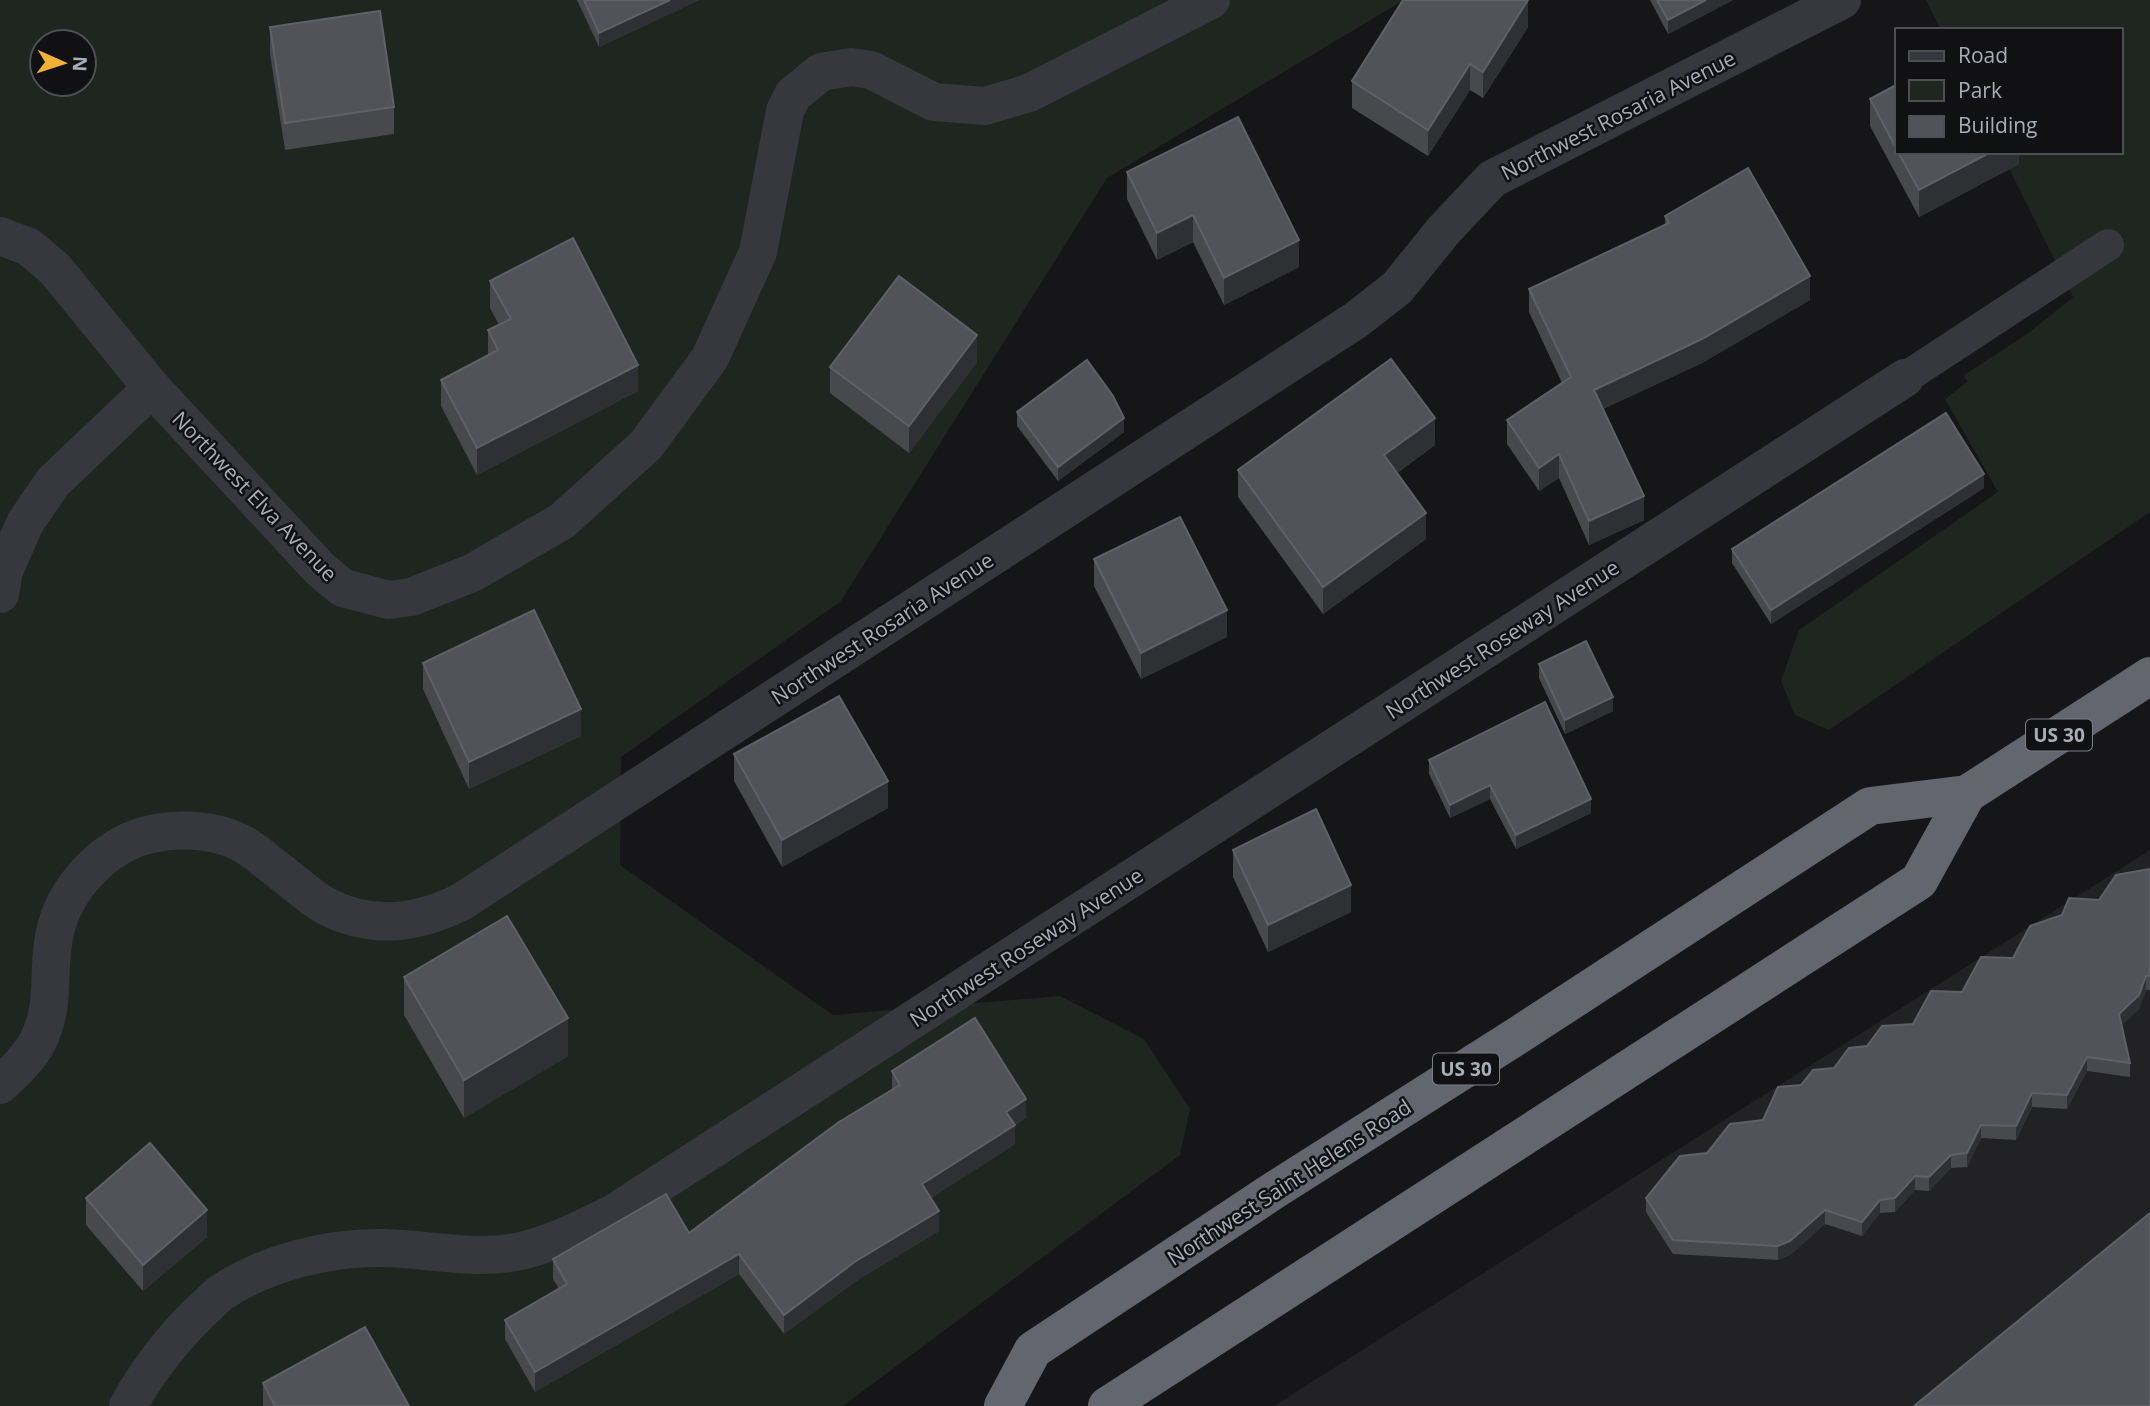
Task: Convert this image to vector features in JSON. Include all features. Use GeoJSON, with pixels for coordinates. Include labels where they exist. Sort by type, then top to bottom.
{"type":"FeatureCollection","features":[{"type":"Feature","properties":{"kind":"highway","name":"Northwest Saint Helens Road"},"geometry":{"type":"LineString","coordinates":[[1003,1406],[1033,1350],[1273,1191],[1870,806],[1967,794],[2150,676]]}},
{"type":"Feature","properties":{"kind":"highway","name":"Northwest Saint Helens Road"},"geometry":{"type":"LineString","coordinates":[[1107,1406],[1919,881],[1967,794]]}},
{"type":"Feature","properties":{"kind":"street","name":"Northwest Elva Avenue"},"geometry":{"type":"LineString","coordinates":[[0,236],[30,247],[55,269],[152,388],[320,569],[343,588],[389,600],[411,597],[472,573],[562,521],[646,445],[710,358],[758,252],[785,111],[793,95],[821,72],[851,67],[871,71],[934,102],[985,106],[1030,93],[1211,0]]}},
{"type":"Feature","properties":{"kind":"street","name":"Northwest Rosaria Avenue"},"geometry":{"type":"LineString","coordinates":[[0,1085],[23,1063],[38,1040],[51,997],[54,936],[69,894],[100,860],[119,847],[154,833],[200,831],[239,842],[325,905],[368,921],[402,922],[436,914],[473,894],[1356,320],[1397,288],[1444,230],[1492,179],[1842,0]]}},
{"type":"Feature","properties":{"kind":"street","name":"Northwest Roseway Avenue"},"geometry":{"type":"LineString","coordinates":[[128,1406],[140,1385],[178,1334],[195,1317],[221,1293],[275,1266],[318,1254],[382,1248],[481,1256],[520,1251],[569,1236],[614,1213],[1905,378]]}},
{"type":"Feature","properties":{"kind":"street"},"geometry":{"type":"LineString","coordinates":[[0,594],[4,571],[25,523],[53,482],[152,388]]}},
{"type":"Feature","properties":{"kind":"lane"},"geometry":{"type":"LineString","coordinates":[[1905,378],[2108,244]]}},
{"type":"Feature","properties":{"kind":"shaded area"},"geometry":{"type":"Polygon","coordinates":[[[2150,850],[2150,1406],[1274,1406],[2150,850]]]}},
{"type":"Feature","properties":{"kind":"green space"},"geometry":{"type":"Polygon","coordinates":[[[0,0],[1404,0],[1107,178],[841,601],[621,757],[620,865],[833,1015],[1060,996],[1144,1039],[1190,1109],[1180,1155],[843,1406],[0,1406],[0,0]]]}},
{"type":"Feature","properties":{"kind":"green space"},"geometry":{"type":"Polygon","coordinates":[[[1926,0],[2150,0],[2150,512],[1829,730],[1795,715],[1781,681],[1799,630],[1998,492],[1945,399],[1967,382],[1964,375],[2030,332],[2073,297],[2002,154],[2122,154],[2122,28],[1940,28],[1926,0]]]}},
{"type":"Feature","properties":{"kind":"building"},"geometry":{"type":"Polygon","coordinates":[[[584,0],[670,0],[599,33],[584,0]]]}},
{"type":"Feature","properties":{"kind":"building"},"geometry":{"type":"Polygon","coordinates":[[[1403,0],[1528,0],[1483,72],[1470,64],[1428,130],[1352,81],[1403,0]]]}},
{"type":"Feature","properties":{"kind":"building"},"geometry":{"type":"Polygon","coordinates":[[[1657,0],[1706,0],[1668,20],[1657,0]]]}},
{"type":"Feature","properties":{"kind":"building"},"geometry":{"type":"Polygon","coordinates":[[[380,11],[394,107],[285,123],[270,27],[380,11]]]}},
{"type":"Feature","properties":{"kind":"building"},"geometry":{"type":"Polygon","coordinates":[[[1895,86],[1895,146],[1870,99],[1895,86]]]}},
{"type":"Feature","properties":{"kind":"building"},"geometry":{"type":"Polygon","coordinates":[[[1238,117],[1299,240],[1224,278],[1193,215],[1157,233],[1127,172],[1238,117]]]}},
{"type":"Feature","properties":{"kind":"building"},"geometry":{"type":"Polygon","coordinates":[[[1899,154],[1987,154],[1919,190],[1899,154]]]}},
{"type":"Feature","properties":{"kind":"building"},"geometry":{"type":"Polygon","coordinates":[[[1748,168],[1810,276],[1702,339],[1594,390],[1644,496],[1589,521],[1559,454],[1539,468],[1507,420],[1571,377],[1529,289],[1669,223],[1665,216],[1748,168]]]}},
{"type":"Feature","properties":{"kind":"building"},"geometry":{"type":"Polygon","coordinates":[[[573,238],[638,365],[477,448],[441,380],[498,350],[488,330],[511,319],[490,281],[573,238]]]}},
{"type":"Feature","properties":{"kind":"building"},"geometry":{"type":"Polygon","coordinates":[[[899,276],[977,335],[909,426],[830,367],[899,276]]]}},
{"type":"Feature","properties":{"kind":"building"},"geometry":{"type":"Polygon","coordinates":[[[1391,359],[1435,418],[1384,455],[1426,513],[1323,587],[1238,470],[1391,359]]]}},
{"type":"Feature","properties":{"kind":"building"},"geometry":{"type":"Polygon","coordinates":[[[1087,360],[1113,396],[1124,418],[1058,467],[1017,412],[1087,360]]]}},
{"type":"Feature","properties":{"kind":"building"},"geometry":{"type":"Polygon","coordinates":[[[1946,413],[1984,474],[1771,610],[1732,549],[1946,413]]]}},
{"type":"Feature","properties":{"kind":"building"},"geometry":{"type":"Polygon","coordinates":[[[1180,517],[1227,610],[1141,653],[1094,559],[1180,517]]]}},
{"type":"Feature","properties":{"kind":"building"},"geometry":{"type":"Polygon","coordinates":[[[534,610],[581,709],[469,762],[423,663],[534,610]]]}},
{"type":"Feature","properties":{"kind":"building"},"geometry":{"type":"Polygon","coordinates":[[[1586,641],[1613,697],[1565,720],[1539,664],[1586,641]]]}},
{"type":"Feature","properties":{"kind":"building"},"geometry":{"type":"Polygon","coordinates":[[[839,696],[888,781],[782,840],[734,754],[839,696]]]}},
{"type":"Feature","properties":{"kind":"building"},"geometry":{"type":"Polygon","coordinates":[[[1545,702],[1591,799],[1516,835],[1490,785],[1450,805],[1429,760],[1545,702]]]}},
{"type":"Feature","properties":{"kind":"building"},"geometry":{"type":"Polygon","coordinates":[[[1316,809],[1351,885],[1268,925],[1233,850],[1316,809]]]}},
{"type":"Feature","properties":{"kind":"building"},"geometry":{"type":"Polygon","coordinates":[[[2150,869],[2150,976],[2146,976],[2139,995],[2119,1014],[2130,1063],[2087,1057],[2067,1095],[2032,1093],[2016,1126],[1981,1125],[1967,1153],[1951,1155],[1929,1177],[1915,1176],[1895,1198],[1880,1200],[1862,1222],[1825,1210],[1790,1241],[1778,1246],[1673,1240],[1646,1198],[1680,1156],[1707,1153],[1730,1124],[1763,1120],[1778,1087],[1801,1085],[1813,1070],[1834,1068],[1849,1048],[1867,1046],[1882,1026],[1913,1024],[1931,991],[1962,992],[1981,957],[2013,958],[2030,926],[2062,915],[2069,898],[2099,900],[2116,875],[2150,869]]]}},
{"type":"Feature","properties":{"kind":"building"},"geometry":{"type":"Polygon","coordinates":[[[507,916],[568,1018],[464,1080],[404,977],[507,916]]]}},
{"type":"Feature","properties":{"kind":"building"},"geometry":{"type":"Polygon","coordinates":[[[975,1018],[1026,1099],[1006,1112],[1015,1125],[922,1184],[939,1211],[856,1261],[784,1315],[739,1254],[535,1372],[505,1320],[567,1284],[553,1259],[666,1194],[689,1233],[839,1122],[900,1085],[892,1071],[975,1018]]]}},
{"type":"Feature","properties":{"kind":"building"},"geometry":{"type":"Polygon","coordinates":[[[150,1143],[207,1210],[143,1265],[86,1198],[150,1143]]]}},
{"type":"Feature","properties":{"kind":"building"},"geometry":{"type":"Polygon","coordinates":[[[2150,1213],[2150,1406],[1914,1406],[2150,1213]]]}},
{"type":"Feature","properties":{"kind":"building"},"geometry":{"type":"Polygon","coordinates":[[[365,1327],[409,1406],[275,1406],[263,1383],[365,1327]]]}}]}
